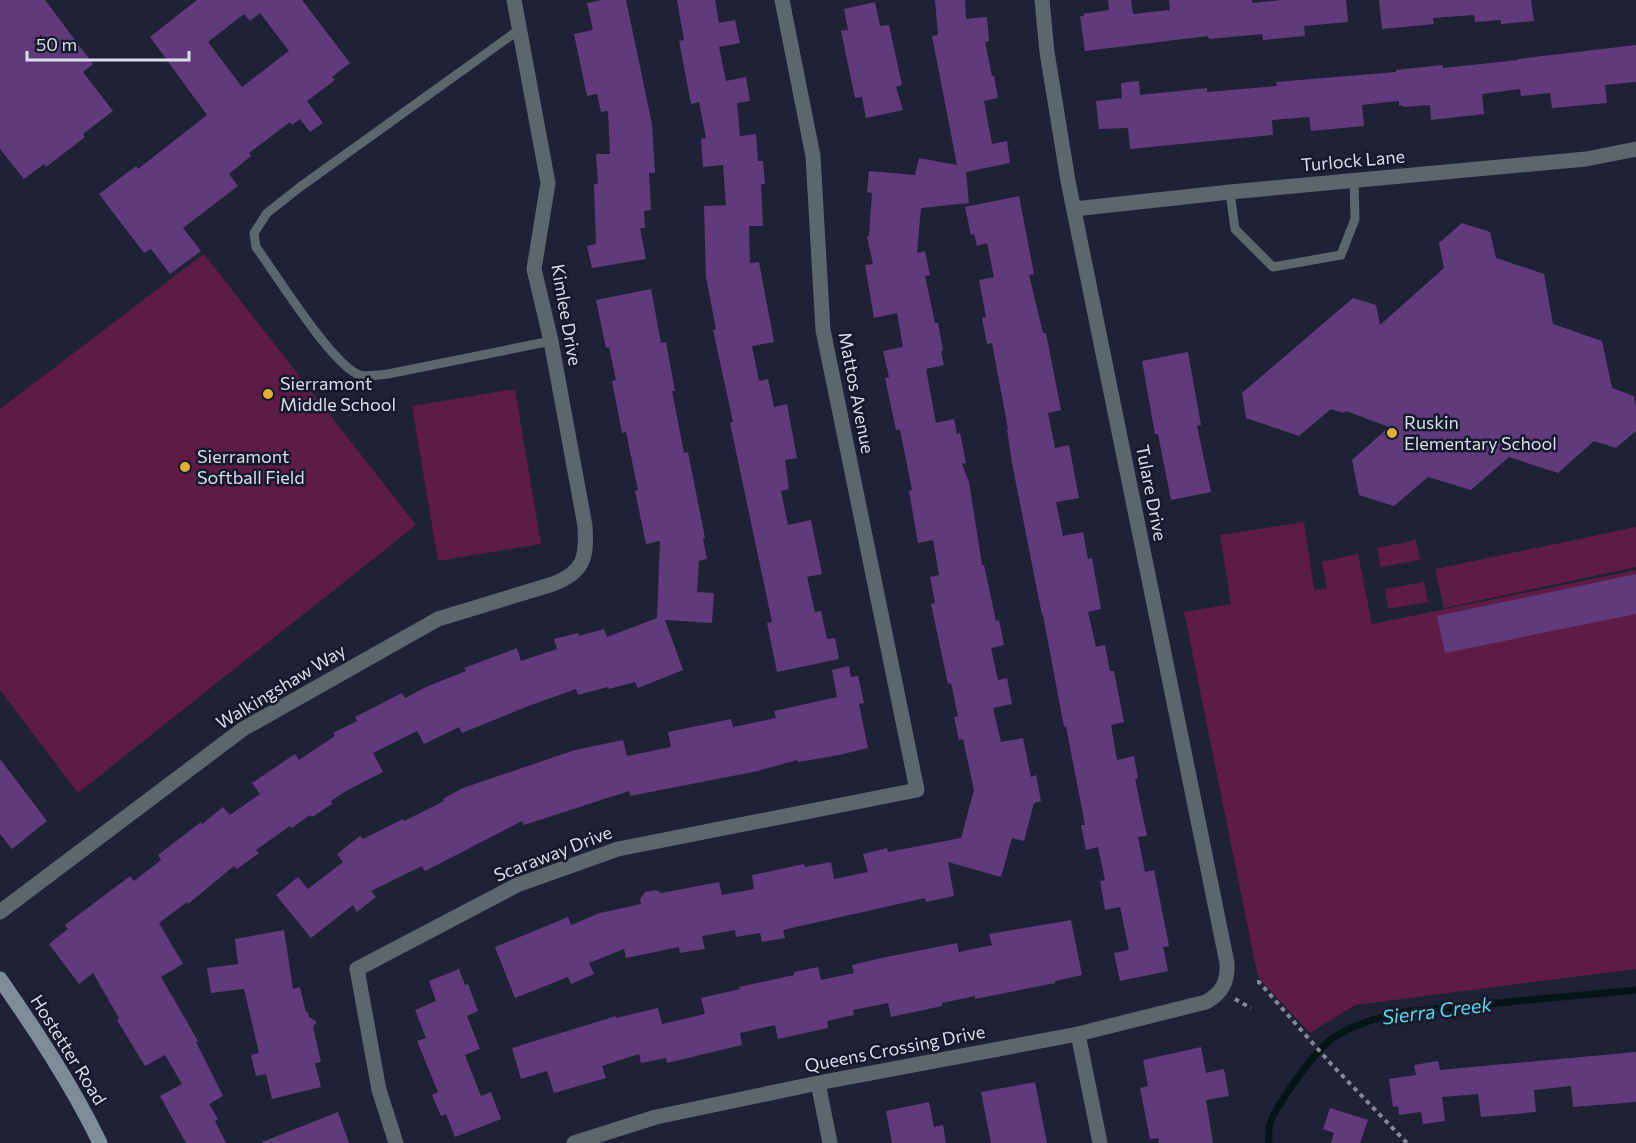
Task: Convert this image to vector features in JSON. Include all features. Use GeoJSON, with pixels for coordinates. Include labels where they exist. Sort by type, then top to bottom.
{"type":"FeatureCollection","features":[{"type":"Feature","properties":{"kind":"main road","name":"Hostetter Road"},"geometry":{"type":"LineString","coordinates":[[0,978],[86,1114],[100,1143]]}},
{"type":"Feature","properties":{"kind":"street","name":"Kimlee Drive"},"geometry":{"type":"LineString","coordinates":[[514,0],[548,183],[534,269],[551,341],[585,526],[586,548],[580,566]]}},
{"type":"Feature","properties":{"kind":"street","name":"Mattos Avenue"},"geometry":{"type":"LineString","coordinates":[[782,0],[813,156],[823,330],[917,790]]}},
{"type":"Feature","properties":{"kind":"street","name":"Tulare Drive"},"geometry":{"type":"LineString","coordinates":[[1042,0],[1047,52],[1074,209],[1227,963],[1226,982],[1221,991]]}},
{"type":"Feature","properties":{"kind":"street","name":"Turlock Lane"},"geometry":{"type":"LineString","coordinates":[[1074,209],[1586,159],[1636,148]]}},
{"type":"Feature","properties":{"kind":"street","name":"Walkingshaw Way"},"geometry":{"type":"LineString","coordinates":[[0,912],[252,724],[438,619],[553,584],[568,578],[580,566]]}},
{"type":"Feature","properties":{"kind":"street","name":"Scaraway Drive"},"geometry":{"type":"LineString","coordinates":[[396,1143],[379,1090],[357,969],[517,885],[618,849],[917,790]]}},
{"type":"Feature","properties":{"kind":"street","name":"Queens Crossing Drive"},"geometry":{"type":"LineString","coordinates":[[574,1143],[656,1117],[818,1083],[1078,1034],[1206,1002],[1221,991]]}},
{"type":"Feature","properties":{"kind":"street"},"geometry":{"type":"LineString","coordinates":[[1078,1034],[1100,1143]]}},
{"type":"Feature","properties":{"kind":"street"},"geometry":{"type":"LineString","coordinates":[[818,1083],[830,1143]]}},
{"type":"Feature","properties":{"kind":"lane"},"geometry":{"type":"LineString","coordinates":[[520,29],[300,187],[267,213],[254,233],[256,247],[327,346],[350,370],[362,376],[388,374],[551,341]]}},
{"type":"Feature","properties":{"kind":"lane"},"geometry":{"type":"LineString","coordinates":[[1230,192],[1235,229],[1273,267],[1341,255],[1355,219],[1354,180]]}},
{"type":"Feature","properties":{"kind":"path"},"geometry":{"type":"LineString","coordinates":[[1257,982],[1407,1143]]}},
{"type":"Feature","properties":{"kind":"shaded area","name":"Sierramont Softball Field"},"geometry":{"type":"Polygon","coordinates":[[[204,254],[416,525],[78,793],[0,690],[0,409],[204,254]]]}},
{"type":"Feature","properties":{"kind":"shaded area"},"geometry":{"type":"Polygon","coordinates":[[[515,389],[541,544],[438,561],[412,406],[515,389]]]}},
{"type":"Feature","properties":{"kind":"shaded area"},"geometry":{"type":"Polygon","coordinates":[[[1304,522],[1314,590],[1327,589],[1322,562],[1358,554],[1372,624],[1636,570],[1636,969],[1355,1005],[1310,1033],[1258,977],[1184,612],[1231,604],[1220,535],[1304,522]]]}},
{"type":"Feature","properties":{"kind":"shaded area"},"geometry":{"type":"Polygon","coordinates":[[[1636,527],[1636,567],[1444,608],[1435,569],[1636,527]]]}},
{"type":"Feature","properties":{"kind":"shaded area"},"geometry":{"type":"Polygon","coordinates":[[[1416,540],[1420,560],[1381,567],[1377,548],[1416,540]]]}},
{"type":"Feature","properties":{"kind":"shaded area"},"geometry":{"type":"Polygon","coordinates":[[[1424,582],[1428,602],[1388,609],[1385,589],[1424,582]]]}},
{"type":"Feature","properties":{"kind":"building"},"geometry":{"type":"Polygon","coordinates":[[[0,0],[45,0],[93,64],[83,72],[113,111],[83,134],[85,137],[46,167],[44,164],[24,179],[0,149],[0,0]]]}},
{"type":"Feature","properties":{"kind":"building"},"geometry":{"type":"Polygon","coordinates":[[[197,0],[302,0],[350,63],[332,77],[335,80],[307,101],[323,123],[310,132],[300,119],[292,125],[290,122],[249,153],[251,156],[229,174],[238,186],[183,228],[201,251],[170,274],[151,249],[144,253],[99,194],[136,166],[138,169],[207,115],[150,37],[197,0]],[[260,13],[250,21],[244,14],[208,42],[242,87],[289,51],[260,13]]]}},
{"type":"Feature","properties":{"kind":"building"},"geometry":{"type":"Polygon","coordinates":[[[602,0],[626,0],[652,124],[655,173],[649,173],[651,210],[644,211],[645,228],[640,228],[646,259],[592,268],[587,246],[596,244],[594,184],[598,184],[596,154],[610,154],[608,111],[601,112],[597,94],[587,96],[574,34],[593,30],[587,3],[602,0]]]}},
{"type":"Feature","properties":{"kind":"building"},"geometry":{"type":"Polygon","coordinates":[[[677,0],[715,0],[719,23],[735,20],[740,43],[719,47],[726,81],[746,77],[750,101],[737,103],[740,136],[756,134],[758,161],[763,161],[765,184],[761,184],[763,226],[749,226],[750,263],[759,262],[774,342],[752,346],[759,381],[768,379],[774,407],[787,404],[797,458],[785,460],[789,489],[781,491],[788,525],[811,520],[822,574],[807,577],[815,612],[821,611],[827,639],[835,638],[839,659],[777,672],[767,623],[772,622],[730,423],[733,422],[713,330],[716,329],[706,277],[704,206],[726,205],[723,165],[703,167],[701,139],[706,138],[699,102],[691,104],[679,41],[684,40],[677,0]]]}},
{"type":"Feature","properties":{"kind":"building"},"geometry":{"type":"Polygon","coordinates":[[[935,0],[965,0],[966,19],[987,17],[989,41],[985,42],[998,98],[984,101],[992,144],[1007,141],[1010,163],[966,172],[969,203],[921,208],[917,253],[925,251],[930,275],[925,276],[935,323],[938,323],[944,365],[926,369],[936,423],[954,419],[957,434],[960,433],[966,463],[962,464],[969,482],[982,565],[984,565],[996,621],[999,620],[1004,645],[991,648],[998,680],[1007,678],[1012,704],[993,708],[1001,742],[1023,738],[1031,777],[1036,775],[1041,801],[1034,803],[1024,841],[1012,838],[1001,877],[948,862],[954,896],[926,902],[925,898],[783,930],[785,938],[762,942],[760,933],[736,937],[735,930],[702,936],[705,949],[680,953],[679,947],[626,958],[624,949],[589,963],[594,974],[571,984],[568,977],[515,998],[495,947],[568,917],[571,925],[600,913],[641,904],[640,899],[645,892],[656,890],[661,893],[719,882],[722,895],[754,889],[752,875],[804,864],[805,867],[831,862],[834,879],[868,872],[863,854],[887,848],[888,852],[961,838],[974,790],[963,739],[959,740],[954,717],[958,716],[951,683],[948,684],[931,604],[935,603],[930,577],[939,575],[933,540],[918,543],[909,491],[912,490],[900,430],[896,430],[885,378],[889,377],[883,351],[903,347],[897,313],[874,318],[865,265],[873,264],[867,237],[869,236],[872,193],[867,192],[869,171],[915,175],[919,158],[957,165],[932,36],[938,35],[935,0]]]}},
{"type":"Feature","properties":{"kind":"building"},"geometry":{"type":"Polygon","coordinates":[[[1108,0],[1131,0],[1133,14],[1170,10],[1169,0],[1252,0],[1252,3],[1282,0],[1346,0],[1348,22],[1304,26],[1305,36],[1263,40],[1262,34],[1209,39],[1208,36],[1085,51],[1080,16],[1109,10],[1108,0]]]}},
{"type":"Feature","properties":{"kind":"building"},"geometry":{"type":"Polygon","coordinates":[[[1379,0],[1531,0],[1534,21],[1501,24],[1501,20],[1475,22],[1474,15],[1433,18],[1434,24],[1382,29],[1379,0]]]}},
{"type":"Feature","properties":{"kind":"building"},"geometry":{"type":"Polygon","coordinates":[[[875,2],[880,26],[889,25],[902,85],[896,87],[903,110],[866,118],[862,97],[855,98],[841,31],[848,30],[844,9],[875,2]]]}},
{"type":"Feature","properties":{"kind":"building"},"geometry":{"type":"Polygon","coordinates":[[[1636,45],[1636,82],[1605,85],[1607,103],[1552,108],[1550,93],[1521,96],[1520,89],[1482,94],[1484,114],[1431,120],[1430,105],[1403,107],[1403,105],[1399,106],[1399,101],[1362,105],[1364,126],[1311,131],[1309,117],[1272,120],[1273,135],[1130,149],[1128,128],[1099,129],[1096,101],[1122,98],[1121,83],[1139,81],[1140,95],[1207,88],[1207,92],[1277,86],[1276,82],[1396,72],[1396,70],[1443,65],[1443,68],[1636,45]]]}},
{"type":"Feature","properties":{"kind":"building"},"geometry":{"type":"Polygon","coordinates":[[[1019,196],[1034,274],[1029,275],[1043,333],[1046,333],[1061,410],[1048,413],[1055,448],[1069,445],[1079,498],[1056,502],[1063,536],[1083,532],[1088,559],[1092,558],[1101,609],[1088,612],[1096,647],[1105,645],[1110,671],[1114,671],[1124,722],[1111,725],[1117,760],[1134,756],[1138,778],[1135,779],[1147,836],[1138,837],[1145,872],[1154,870],[1169,946],[1163,947],[1168,971],[1120,981],[1114,953],[1129,950],[1120,907],[1105,910],[1100,881],[1105,880],[1098,847],[1086,850],[1081,825],[1085,825],[1012,463],[992,343],[987,344],[982,318],[986,317],[979,280],[994,277],[987,243],[977,246],[974,234],[971,235],[965,207],[1019,196]]]}},
{"type":"Feature","properties":{"kind":"building"},"geometry":{"type":"Polygon","coordinates":[[[1462,223],[1490,232],[1496,258],[1544,274],[1553,324],[1602,341],[1612,388],[1634,396],[1636,431],[1616,448],[1594,441],[1558,473],[1509,457],[1471,490],[1428,477],[1394,506],[1359,495],[1352,460],[1389,427],[1346,411],[1344,413],[1331,409],[1299,436],[1246,418],[1242,393],[1353,298],[1376,305],[1380,325],[1444,268],[1439,243],[1462,223]]]}},
{"type":"Feature","properties":{"kind":"building"},"geometry":{"type":"Polygon","coordinates":[[[651,289],[661,343],[666,342],[675,391],[672,391],[684,453],[688,452],[705,538],[703,539],[707,559],[699,561],[697,592],[714,593],[712,623],[665,620],[683,670],[638,688],[635,682],[578,695],[576,689],[462,733],[459,727],[424,744],[417,731],[373,753],[383,772],[346,791],[331,801],[332,804],[312,817],[310,815],[292,828],[290,826],[256,850],[259,853],[237,869],[234,866],[188,904],[187,902],[159,923],[183,964],[161,977],[198,1041],[196,1042],[223,1096],[209,1104],[218,1119],[215,1121],[226,1143],[186,1143],[160,1096],[182,1084],[165,1055],[145,1066],[117,1020],[119,1018],[93,973],[79,984],[49,944],[68,929],[65,925],[130,876],[134,881],[161,860],[158,855],[201,822],[202,824],[223,807],[230,815],[260,794],[252,783],[295,754],[299,760],[335,736],[333,733],[357,721],[355,717],[402,693],[405,698],[466,671],[464,668],[517,648],[521,661],[557,649],[554,639],[578,633],[579,636],[604,629],[607,637],[657,618],[660,541],[646,544],[626,432],[622,433],[612,381],[616,380],[609,347],[606,348],[596,300],[651,289]]]}},
{"type":"Feature","properties":{"kind":"building"},"geometry":{"type":"Polygon","coordinates":[[[1188,352],[1201,425],[1197,426],[1211,492],[1171,500],[1158,434],[1155,434],[1142,361],[1188,352]]]}},
{"type":"Feature","properties":{"kind":"building"},"geometry":{"type":"Polygon","coordinates":[[[1636,574],[1636,614],[1445,653],[1437,616],[1636,574]]]}},
{"type":"Feature","properties":{"kind":"building"},"geometry":{"type":"Polygon","coordinates":[[[849,666],[851,677],[858,676],[864,703],[859,704],[868,748],[798,762],[797,760],[758,771],[630,796],[629,791],[524,825],[522,821],[425,871],[422,866],[371,891],[376,897],[357,912],[353,905],[311,938],[276,895],[298,877],[308,889],[343,862],[337,854],[360,836],[363,839],[403,819],[404,821],[444,801],[443,799],[463,788],[575,750],[623,740],[627,756],[671,747],[668,732],[731,719],[733,727],[776,718],[774,711],[837,697],[832,670],[849,666]]]}},
{"type":"Feature","properties":{"kind":"building"},"geometry":{"type":"Polygon","coordinates":[[[0,759],[47,821],[12,849],[0,834],[0,759]]]}},
{"type":"Feature","properties":{"kind":"building"},"geometry":{"type":"Polygon","coordinates":[[[1071,920],[1082,975],[1055,981],[1055,983],[975,999],[975,996],[891,1017],[888,1003],[853,1010],[854,1015],[827,1021],[828,1028],[778,1039],[775,1025],[740,1033],[742,1045],[667,1063],[666,1058],[641,1063],[639,1054],[602,1066],[606,1078],[554,1093],[547,1071],[521,1079],[512,1048],[616,1016],[616,1018],[658,1008],[662,1024],[705,1014],[701,998],[794,975],[794,972],[818,967],[821,980],[854,973],[852,965],[957,943],[959,952],[992,945],[989,934],[1071,920]]]}},
{"type":"Feature","properties":{"kind":"building"},"geometry":{"type":"Polygon","coordinates":[[[284,930],[293,989],[300,987],[306,1012],[317,1022],[313,1027],[321,1062],[315,1063],[321,1087],[272,1099],[266,1074],[256,1076],[251,1055],[259,1053],[244,989],[211,993],[207,968],[238,964],[235,939],[284,930]]]}},
{"type":"Feature","properties":{"kind":"building"},"geometry":{"type":"Polygon","coordinates":[[[459,969],[465,985],[468,984],[478,1011],[467,1016],[480,1049],[465,1055],[481,1096],[491,1092],[501,1119],[455,1137],[446,1114],[441,1116],[432,1095],[438,1092],[417,1041],[426,1038],[415,1010],[436,1001],[429,981],[459,969]]]}},
{"type":"Feature","properties":{"kind":"building"},"geometry":{"type":"Polygon","coordinates":[[[1201,1047],[1206,1073],[1224,1069],[1229,1096],[1206,1100],[1213,1143],[1159,1143],[1158,1138],[1150,1139],[1140,1088],[1148,1086],[1143,1060],[1201,1047]]]}},
{"type":"Feature","properties":{"kind":"building"},"geometry":{"type":"Polygon","coordinates":[[[1636,1052],[1636,1102],[1573,1107],[1571,1086],[1534,1090],[1536,1112],[1481,1117],[1478,1094],[1442,1097],[1445,1121],[1423,1124],[1421,1112],[1399,1115],[1398,1106],[1393,1107],[1389,1079],[1416,1075],[1414,1065],[1438,1061],[1440,1070],[1636,1052]]]}},
{"type":"Feature","properties":{"kind":"building"},"geometry":{"type":"Polygon","coordinates":[[[1035,1082],[1047,1143],[991,1143],[981,1092],[1035,1082]]]}},
{"type":"Feature","properties":{"kind":"building"},"geometry":{"type":"Polygon","coordinates":[[[929,1102],[934,1127],[943,1125],[946,1143],[892,1143],[886,1111],[929,1102]]]}},
{"type":"Feature","properties":{"kind":"building"},"geometry":{"type":"Polygon","coordinates":[[[1330,1108],[1368,1120],[1360,1143],[1331,1143],[1334,1133],[1323,1129],[1330,1108]]]}},
{"type":"Feature","properties":{"kind":"building"},"geometry":{"type":"Polygon","coordinates":[[[338,1112],[349,1143],[262,1143],[262,1142],[338,1112]]]}},
{"type":"Feature","properties":{"kind":"waterway","name":"Sierra Creek"},"geometry":{"type":"LineString","coordinates":[[1269,1143],[1269,1129],[1273,1116],[1300,1074],[1333,1038],[1358,1025],[1403,1012],[1636,990]]}},
{"type":"Feature","properties":{"kind":"place","name":"Sierramont Middle School"},"geometry":{"type":"Point","coordinates":[268,394]}},
{"type":"Feature","properties":{"kind":"place","name":"Ruskin Elementary School"},"geometry":{"type":"Point","coordinates":[1392,433]}},
{"type":"Feature","properties":{"kind":"place","name":"Sierramont Softball Field"},"geometry":{"type":"Point","coordinates":[185,467]}}]}
